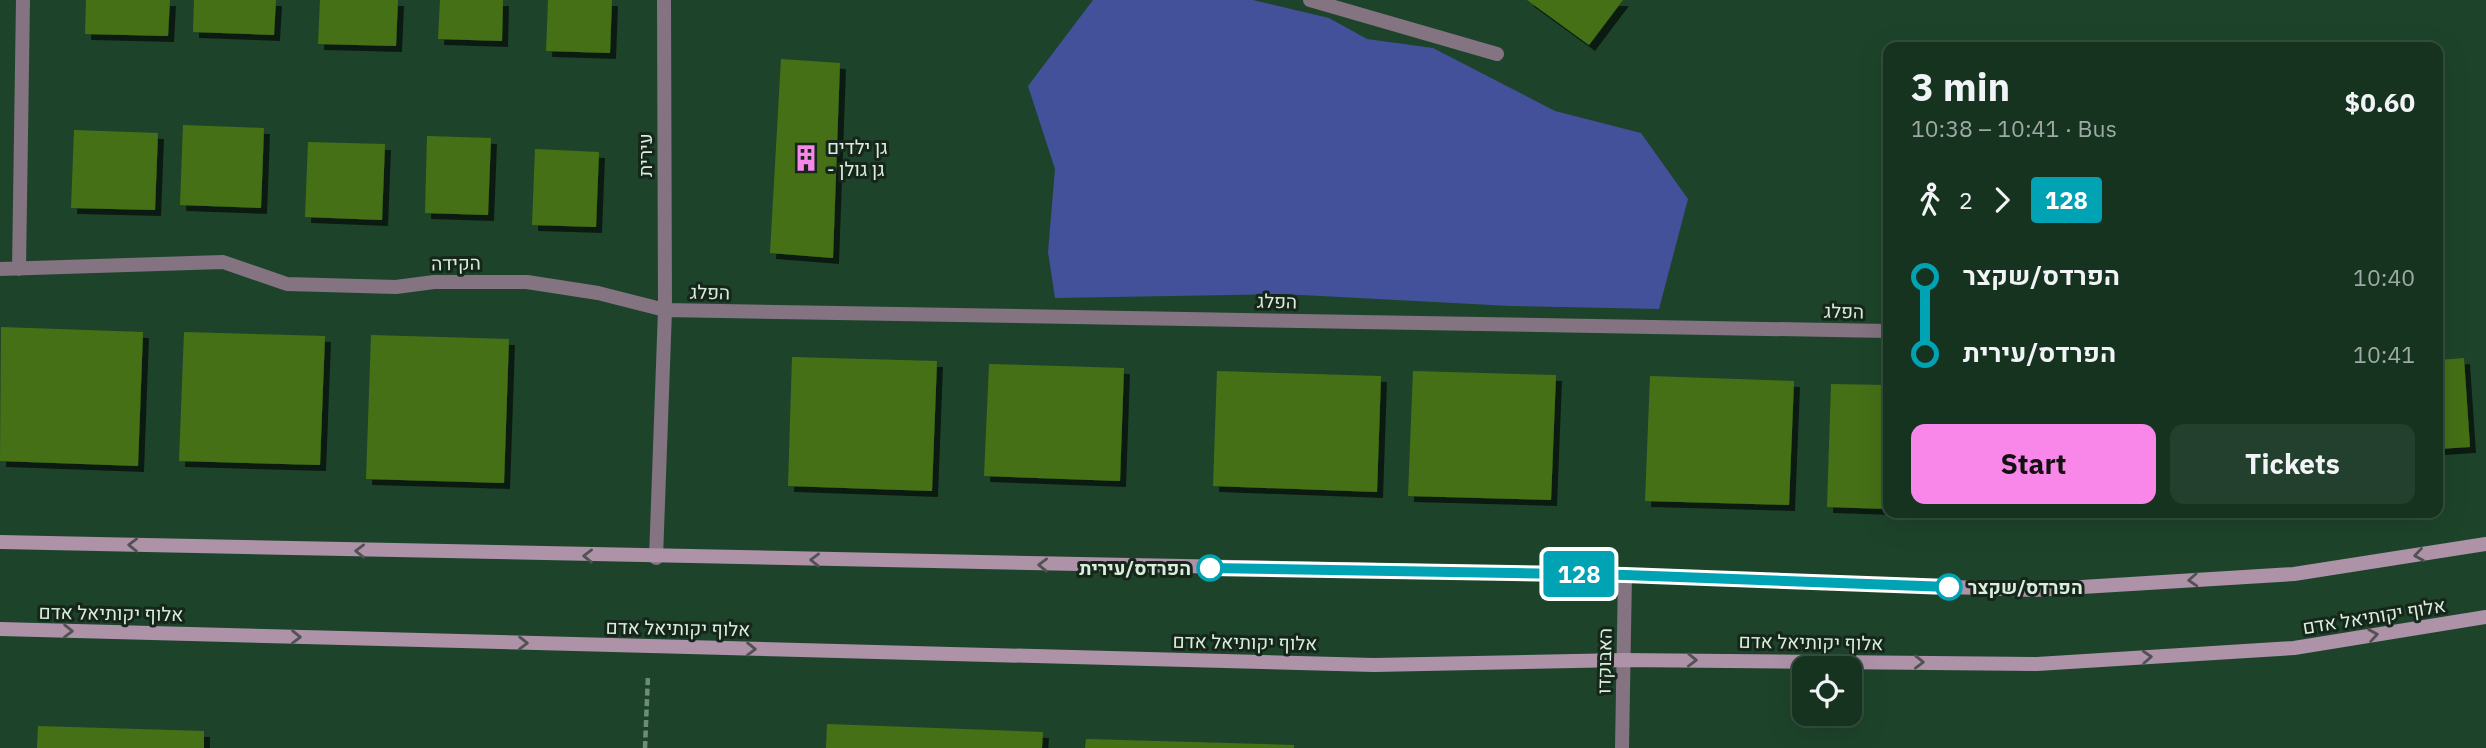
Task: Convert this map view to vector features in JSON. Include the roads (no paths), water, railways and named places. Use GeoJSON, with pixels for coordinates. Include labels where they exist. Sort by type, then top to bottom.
{"type":"FeatureCollection","features":[{"type":"Feature","properties":{"kind":"street"},"geometry":{"type":"LineString","coordinates":[[19,269],[23,0]]}},
{"type":"Feature","properties":{"kind":"street","name":"עירית"},"geometry":{"type":"LineString","coordinates":[[664,0],[666,310]]}},
{"type":"Feature","properties":{"kind":"street"},"geometry":{"type":"LineString","coordinates":[[1310,0],[1497,54]]}},
{"type":"Feature","properties":{"kind":"street","name":"הקידה"},"geometry":{"type":"LineString","coordinates":[[0,270],[223,262],[287,284],[396,287],[434,282],[527,282],[598,293],[666,310]]}},
{"type":"Feature","properties":{"kind":"street"},"geometry":{"type":"LineString","coordinates":[[656,558],[666,310]]}},
{"type":"Feature","properties":{"kind":"street","name":"הפלג"},"geometry":{"type":"LineString","coordinates":[[666,310],[1883,331]]}},
{"type":"Feature","properties":{"kind":"street"},"geometry":{"type":"LineString","coordinates":[[0,542],[656,558],[1625,575],[2033,590],[2294,574],[2486,544]]}},
{"type":"Feature","properties":{"kind":"street","name":"האבוקדו"},"geometry":{"type":"LineString","coordinates":[[1622,748],[1625,575]]}},
{"type":"Feature","properties":{"kind":"street","name":"אלוף יקותיאל אדם"},"geometry":{"type":"LineString","coordinates":[[0,629],[1374,665],[1623,660],[2037,664],[2294,648],[2486,617]]}},
{"type":"Feature","properties":{"kind":"place","name":"גן ילדים - גן גולן"},"geometry":{"type":"Point","coordinates":[806,158]}},
{"type":"Feature","properties":{"kind":"place","name":"הפרדס/עירית"},"geometry":{"type":"Point","coordinates":[1210,568]}},
{"type":"Feature","properties":{"kind":"place","name":"הפרדס/שקצר"},"geometry":{"type":"Point","coordinates":[1949,587]}}]}
